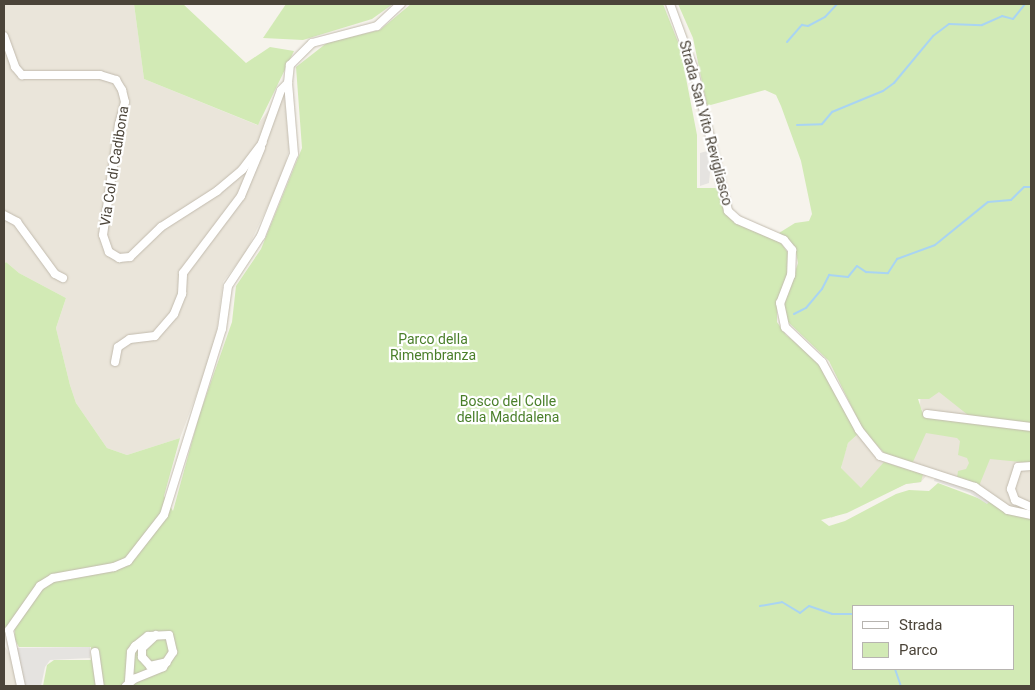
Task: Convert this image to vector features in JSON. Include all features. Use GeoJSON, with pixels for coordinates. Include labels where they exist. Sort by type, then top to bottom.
{"type":"FeatureCollection","features":[{"type":"Feature","properties":{"kind":"street"},"geometry":{"type":"LineString","coordinates":[[20,686],[9,630],[40,586],[53,578],[114,568],[128,561],[164,515],[220,338],[228,286],[261,236],[294,154],[288,83],[290,65],[312,43],[377,26],[401,4]]}},
{"type":"Feature","properties":{"kind":"street","name":"Strada San Vito Revigliasco"},"geometry":{"type":"LineString","coordinates":[[670,4],[691,60],[728,211],[738,220],[784,240],[792,250],[791,275],[780,303],[785,327],[822,362],[859,430],[880,456],[975,487],[1008,510],[1031,515]]}},
{"type":"Feature","properties":{"kind":"street","name":"Via Col di Cadibona"},"geometry":{"type":"LineString","coordinates":[[4,36],[15,67],[22,75],[100,75],[116,80],[122,90],[125,102],[119,124],[103,235],[109,252],[118,258],[130,257],[161,228],[217,191],[242,170],[262,143]]}},
{"type":"Feature","properties":{"kind":"street","name":"Via Col di Cadibona"},"geometry":{"type":"LineString","coordinates":[[115,362],[118,347],[130,339],[155,336],[174,314],[182,294],[183,273],[241,196],[281,90],[288,83]]}},
{"type":"Feature","properties":{"kind":"street"},"geometry":{"type":"LineString","coordinates":[[4,215],[17,222],[54,274],[63,278]]}},
{"type":"Feature","properties":{"kind":"street"},"geometry":{"type":"LineString","coordinates":[[927,414],[1031,427]]}},
{"type":"Feature","properties":{"kind":"street"},"geometry":{"type":"LineString","coordinates":[[1031,466],[1018,467],[1011,489],[1015,500],[1031,508]]}},
{"type":"Feature","properties":{"kind":"street"},"geometry":{"type":"LineString","coordinates":[[156,636],[142,648],[142,658],[150,666],[168,661]]}},
{"type":"Feature","properties":{"kind":"street"},"geometry":{"type":"LineString","coordinates":[[156,636],[171,638],[173,648],[168,661],[159,670],[127,684],[132,649],[144,638],[156,636]]}},
{"type":"Feature","properties":{"kind":"street"},"geometry":{"type":"LineString","coordinates":[[96,652],[100,686]]}},
{"type":"Feature","properties":{"kind":"shaded area"},"geometry":{"type":"Polygon","coordinates":[[[4,4],[134,4],[144,79],[257,125],[284,91],[289,149],[283,174],[246,252],[223,282],[215,345],[180,438],[127,455],[107,448],[76,403],[70,385],[56,328],[66,298],[19,273],[6,262],[4,264],[4,4]]]}},
{"type":"Feature","properties":{"kind":"shaded area"},"geometry":{"type":"Polygon","coordinates":[[[711,150],[716,170],[710,172],[709,183],[700,186],[700,153],[711,150]]]}},
{"type":"Feature","properties":{"kind":"shaded area"},"geometry":{"type":"Polygon","coordinates":[[[921,379],[985,420],[1031,428],[1031,513],[1008,507],[973,483],[931,470],[921,482],[906,484],[831,518],[848,443],[858,434],[880,459],[910,469],[928,417],[920,407],[921,379]]]}},
{"type":"Feature","properties":{"kind":"shaded area"},"geometry":{"type":"Polygon","coordinates":[[[935,478],[972,490],[990,501],[987,504],[970,493],[934,481],[935,478]]]}},
{"type":"Feature","properties":{"kind":"shaded area"},"geometry":{"type":"Polygon","coordinates":[[[4,645],[12,658],[18,686],[4,686],[4,645]]]}},
{"type":"Feature","properties":{"kind":"shaded area"},"geometry":{"type":"Polygon","coordinates":[[[90,647],[90,658],[50,660],[45,667],[41,686],[23,686],[16,648],[90,647]]]}},
{"type":"Feature","properties":{"kind":"green space"},"geometry":{"type":"Polygon","coordinates":[[[134,4],[183,4],[246,63],[270,47],[294,51],[258,125],[144,79],[134,4]]]}},
{"type":"Feature","properties":{"kind":"green space"},"geometry":{"type":"Polygon","coordinates":[[[286,4],[393,4],[372,19],[303,40],[263,38],[286,4]]]}},
{"type":"Feature","properties":{"kind":"green space","name":"Parco della Rimembranza"},"geometry":{"type":"Polygon","coordinates":[[[411,4],[663,4],[680,47],[697,135],[697,188],[717,188],[731,219],[781,243],[788,253],[787,280],[777,304],[777,322],[786,335],[814,357],[858,434],[848,443],[841,468],[861,488],[884,462],[923,474],[921,482],[906,484],[847,513],[821,520],[829,526],[845,521],[896,494],[909,490],[929,491],[938,483],[1031,518],[1031,686],[43,686],[47,665],[54,660],[91,660],[91,647],[19,647],[14,638],[15,630],[4,634],[4,264],[6,262],[19,273],[66,298],[56,328],[70,385],[76,403],[107,448],[127,455],[180,438],[164,496],[173,511],[199,416],[232,322],[236,286],[261,249],[302,148],[296,67],[328,42],[380,30],[411,4]]]}},
{"type":"Feature","properties":{"kind":"green space"},"geometry":{"type":"Polygon","coordinates":[[[678,4],[1031,4],[1031,425],[968,415],[939,392],[929,399],[918,399],[923,414],[928,417],[1031,428],[1031,463],[990,459],[979,486],[957,478],[958,471],[966,469],[969,463],[967,458],[958,455],[960,441],[957,438],[926,433],[912,464],[885,454],[861,426],[829,361],[786,320],[784,305],[798,263],[795,247],[779,233],[795,223],[809,221],[812,214],[801,161],[781,106],[776,95],[765,90],[707,106],[693,38],[678,4]]]}},
{"type":"Feature","properties":{"kind":"waterway"},"geometry":{"type":"LineString","coordinates":[[787,42],[802,25],[808,26],[825,17],[837,4]]}},
{"type":"Feature","properties":{"kind":"waterway"},"geometry":{"type":"LineString","coordinates":[[797,125],[822,124],[832,112],[883,91],[894,83],[933,36],[949,24],[982,25],[1002,16],[1013,19],[1025,4]]}},
{"type":"Feature","properties":{"kind":"waterway"},"geometry":{"type":"LineString","coordinates":[[794,314],[806,308],[822,289],[829,275],[848,277],[857,266],[866,272],[888,273],[897,259],[935,245],[988,202],[1011,200],[1024,187],[1031,187]]}},
{"type":"Feature","properties":{"kind":"waterway"},"geometry":{"type":"LineString","coordinates":[[760,606],[782,602],[800,613],[809,606],[832,614],[852,614]]}},
{"type":"Feature","properties":{"kind":"waterway"},"geometry":{"type":"LineString","coordinates":[[895,670],[901,686]]}},
{"type":"Feature","properties":{"kind":"park label","name":"Bosco del Colle della Maddalena"},"geometry":{"type":"Point","coordinates":[508,410]}}]}
